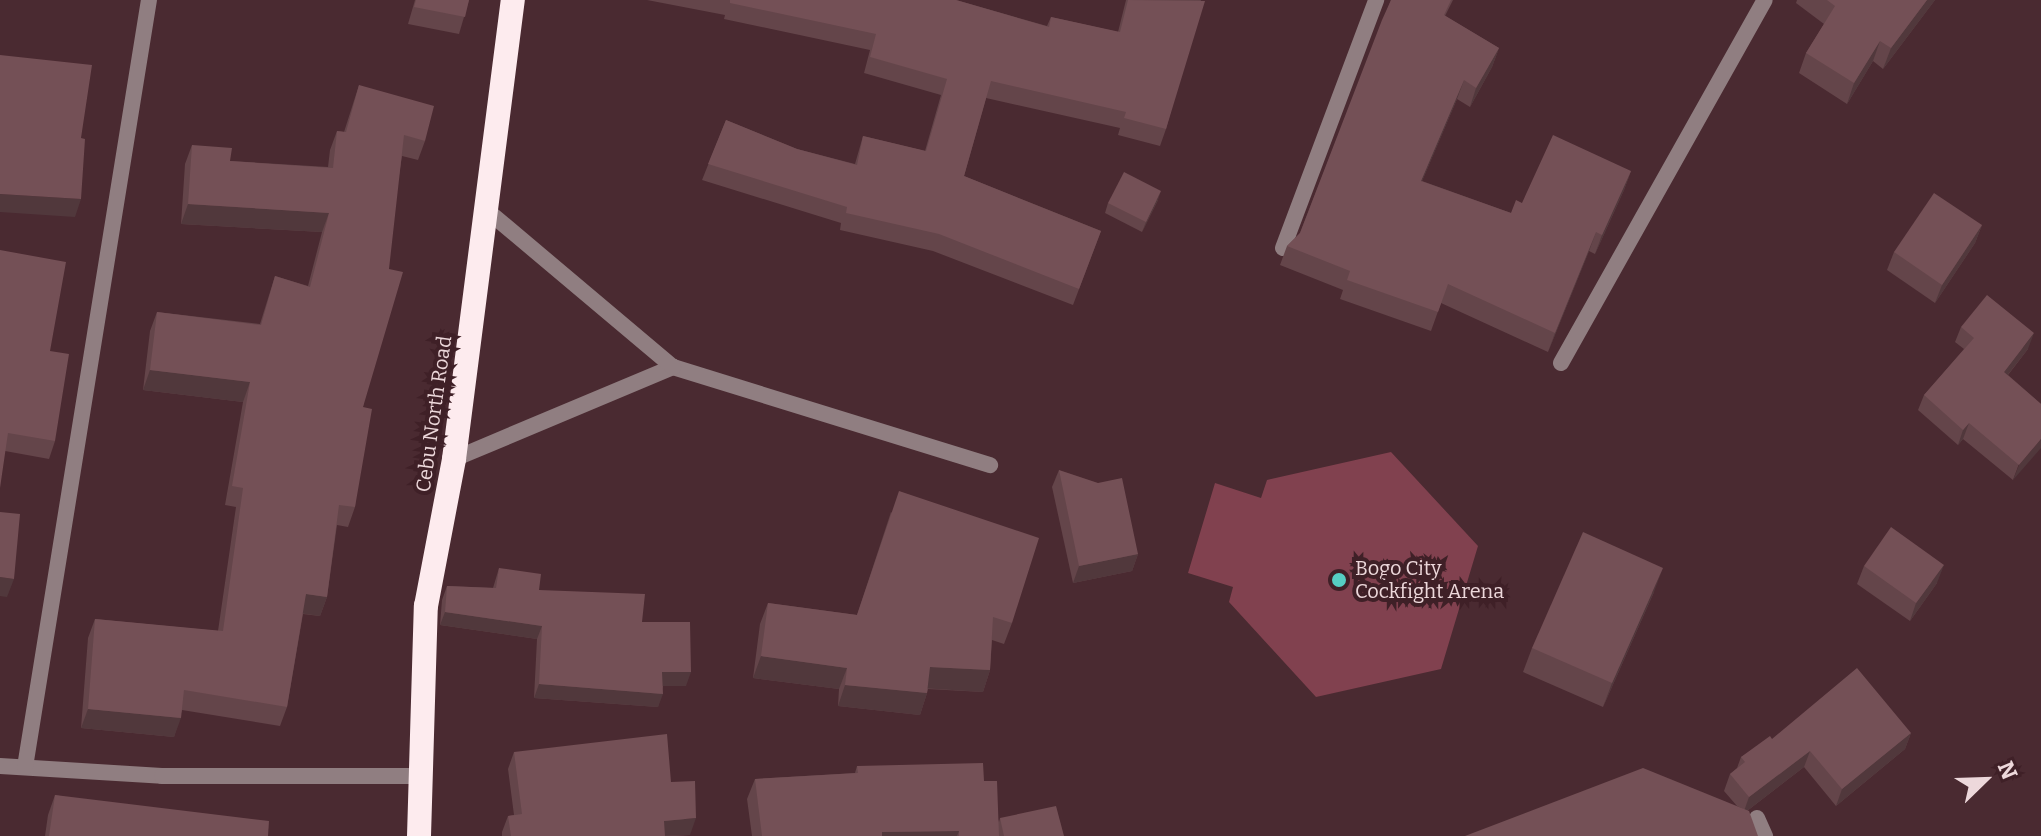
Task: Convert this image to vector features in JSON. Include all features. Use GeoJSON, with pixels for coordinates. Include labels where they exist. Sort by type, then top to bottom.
{"type":"FeatureCollection","features":[{"type":"Feature","properties":{"kind":"highway","name":"Cebu North Road"},"geometry":{"type":"LineString","coordinates":[[419,836],[426,606],[454,459],[483,207],[513,0]]}},
{"type":"Feature","properties":{"kind":"street"},"geometry":{"type":"LineString","coordinates":[[25,767],[149,0]]}},
{"type":"Feature","properties":{"kind":"street"},"geometry":{"type":"LineString","coordinates":[[1283,248],[1376,0]]}},
{"type":"Feature","properties":{"kind":"street"},"geometry":{"type":"LineString","coordinates":[[1561,363],[1765,0]]}},
{"type":"Feature","properties":{"kind":"street"},"geometry":{"type":"LineString","coordinates":[[483,207],[673,367],[990,465]]}},
{"type":"Feature","properties":{"kind":"street"},"geometry":{"type":"LineString","coordinates":[[454,459],[673,367]]}},
{"type":"Feature","properties":{"kind":"street"},"geometry":{"type":"LineString","coordinates":[[0,766],[162,776],[419,776]]}},
{"type":"Feature","properties":{"kind":"street"},"geometry":{"type":"LineString","coordinates":[[1757,818],[1765,836]]}},
{"type":"Feature","properties":{"kind":"shaded area","name":"Bogo City Cockfight Arena"},"geometry":{"type":"Polygon","coordinates":[[[1391,452],[1478,546],[1441,669],[1316,697],[1229,602],[1233,587],[1188,573],[1215,483],[1261,498],[1267,480],[1391,452]]]}},
{"type":"Feature","properties":{"kind":"building"},"geometry":{"type":"Polygon","coordinates":[[[416,0],[469,0],[465,17],[414,7],[416,0]]]}},
{"type":"Feature","properties":{"kind":"building"},"geometry":{"type":"Polygon","coordinates":[[[730,0],[956,0],[1049,27],[1051,17],[1120,32],[1128,0],[1205,1],[1166,129],[1124,118],[1126,112],[991,81],[964,176],[1101,231],[1079,289],[939,234],[846,213],[847,207],[708,164],[726,120],[797,149],[857,165],[863,136],[926,151],[947,79],[870,57],[876,34],[730,3],[730,0]]]}},
{"type":"Feature","properties":{"kind":"building"},"geometry":{"type":"Polygon","coordinates":[[[1391,0],[1451,0],[1444,15],[1499,48],[1476,88],[1464,80],[1421,181],[1511,213],[1516,200],[1522,203],[1553,135],[1631,171],[1602,235],[1596,232],[1555,333],[1448,284],[1438,312],[1347,280],[1350,271],[1287,246],[1300,233],[1391,0]]]}},
{"type":"Feature","properties":{"kind":"building"},"geometry":{"type":"Polygon","coordinates":[[[1827,0],[1927,0],[1891,48],[1880,41],[1854,83],[1806,53],[1835,6],[1827,0]]]}},
{"type":"Feature","properties":{"kind":"building"},"geometry":{"type":"Polygon","coordinates":[[[0,55],[92,65],[81,138],[85,139],[81,199],[0,194],[0,55]]]}},
{"type":"Feature","properties":{"kind":"building"},"geometry":{"type":"Polygon","coordinates":[[[359,85],[434,106],[425,141],[404,135],[389,269],[403,272],[363,407],[372,409],[355,507],[339,505],[327,597],[306,594],[287,707],[184,690],[181,718],[88,709],[95,619],[223,631],[243,488],[232,486],[250,382],[150,370],[157,312],[261,325],[275,276],[310,287],[329,213],[188,204],[192,145],[232,148],[230,161],[333,168],[337,131],[346,132],[359,85]]]}},
{"type":"Feature","properties":{"kind":"building"},"geometry":{"type":"Polygon","coordinates":[[[1124,172],[1161,191],[1146,222],[1108,203],[1124,172]]]}},
{"type":"Feature","properties":{"kind":"building"},"geometry":{"type":"Polygon","coordinates":[[[1934,193],[1982,225],[1942,285],[1894,252],[1934,193]]]}},
{"type":"Feature","properties":{"kind":"building"},"geometry":{"type":"Polygon","coordinates":[[[0,250],[66,262],[50,351],[69,354],[55,441],[8,433],[0,488],[0,250]]]}},
{"type":"Feature","properties":{"kind":"building"},"geometry":{"type":"Polygon","coordinates":[[[1987,295],[2034,333],[2004,372],[2041,404],[2041,439],[2019,465],[1969,423],[1963,430],[1924,395],[1974,338],[1961,327],[1987,295]]]}},
{"type":"Feature","properties":{"kind":"building"},"geometry":{"type":"Polygon","coordinates":[[[1059,470],[1098,483],[1122,478],[1138,554],[1079,566],[1059,470]]]}},
{"type":"Feature","properties":{"kind":"building"},"geometry":{"type":"Polygon","coordinates":[[[899,491],[1039,538],[1012,623],[993,617],[990,670],[930,667],[927,693],[845,685],[847,668],[761,656],[768,603],[857,615],[899,491]]]}},
{"type":"Feature","properties":{"kind":"building"},"geometry":{"type":"Polygon","coordinates":[[[0,512],[20,514],[14,579],[0,577],[0,512]]]}},
{"type":"Feature","properties":{"kind":"building"},"geometry":{"type":"Polygon","coordinates":[[[1891,527],[1944,565],[1916,603],[1864,566],[1891,527]]]}},
{"type":"Feature","properties":{"kind":"building"},"geometry":{"type":"Polygon","coordinates":[[[1583,532],[1663,568],[1612,683],[1532,648],[1583,532]]]}},
{"type":"Feature","properties":{"kind":"building"},"geometry":{"type":"Polygon","coordinates":[[[499,568],[541,574],[539,590],[645,594],[642,622],[690,622],[691,672],[662,672],[663,694],[539,684],[542,626],[445,612],[447,586],[496,588],[499,568]]]}},
{"type":"Feature","properties":{"kind":"building"},"geometry":{"type":"Polygon","coordinates":[[[1857,668],[1911,733],[1842,789],[1810,751],[1749,797],[1730,774],[1745,762],[1741,757],[1770,736],[1772,739],[1857,668]]]}},
{"type":"Feature","properties":{"kind":"building"},"geometry":{"type":"Polygon","coordinates":[[[667,734],[671,782],[695,781],[696,818],[664,821],[665,836],[511,836],[508,816],[522,814],[514,752],[667,734]]]}},
{"type":"Feature","properties":{"kind":"building"},"geometry":{"type":"Polygon","coordinates":[[[983,763],[984,781],[997,781],[999,836],[959,836],[959,831],[882,832],[882,836],[762,836],[755,779],[858,773],[857,766],[983,763]]]}},
{"type":"Feature","properties":{"kind":"building"},"geometry":{"type":"Polygon","coordinates":[[[1643,768],[1749,811],[1758,836],[1465,836],[1643,768]]]}},
{"type":"Feature","properties":{"kind":"building"},"geometry":{"type":"Polygon","coordinates":[[[55,795],[269,821],[268,836],[49,836],[55,795]]]}},
{"type":"Feature","properties":{"kind":"building"},"geometry":{"type":"Polygon","coordinates":[[[1056,806],[1064,836],[1004,836],[1000,818],[1056,806]]]}},
{"type":"Feature","properties":{"kind":"place","name":"Bogo City Cockfight Arena"},"geometry":{"type":"Point","coordinates":[1339,580]}}]}
